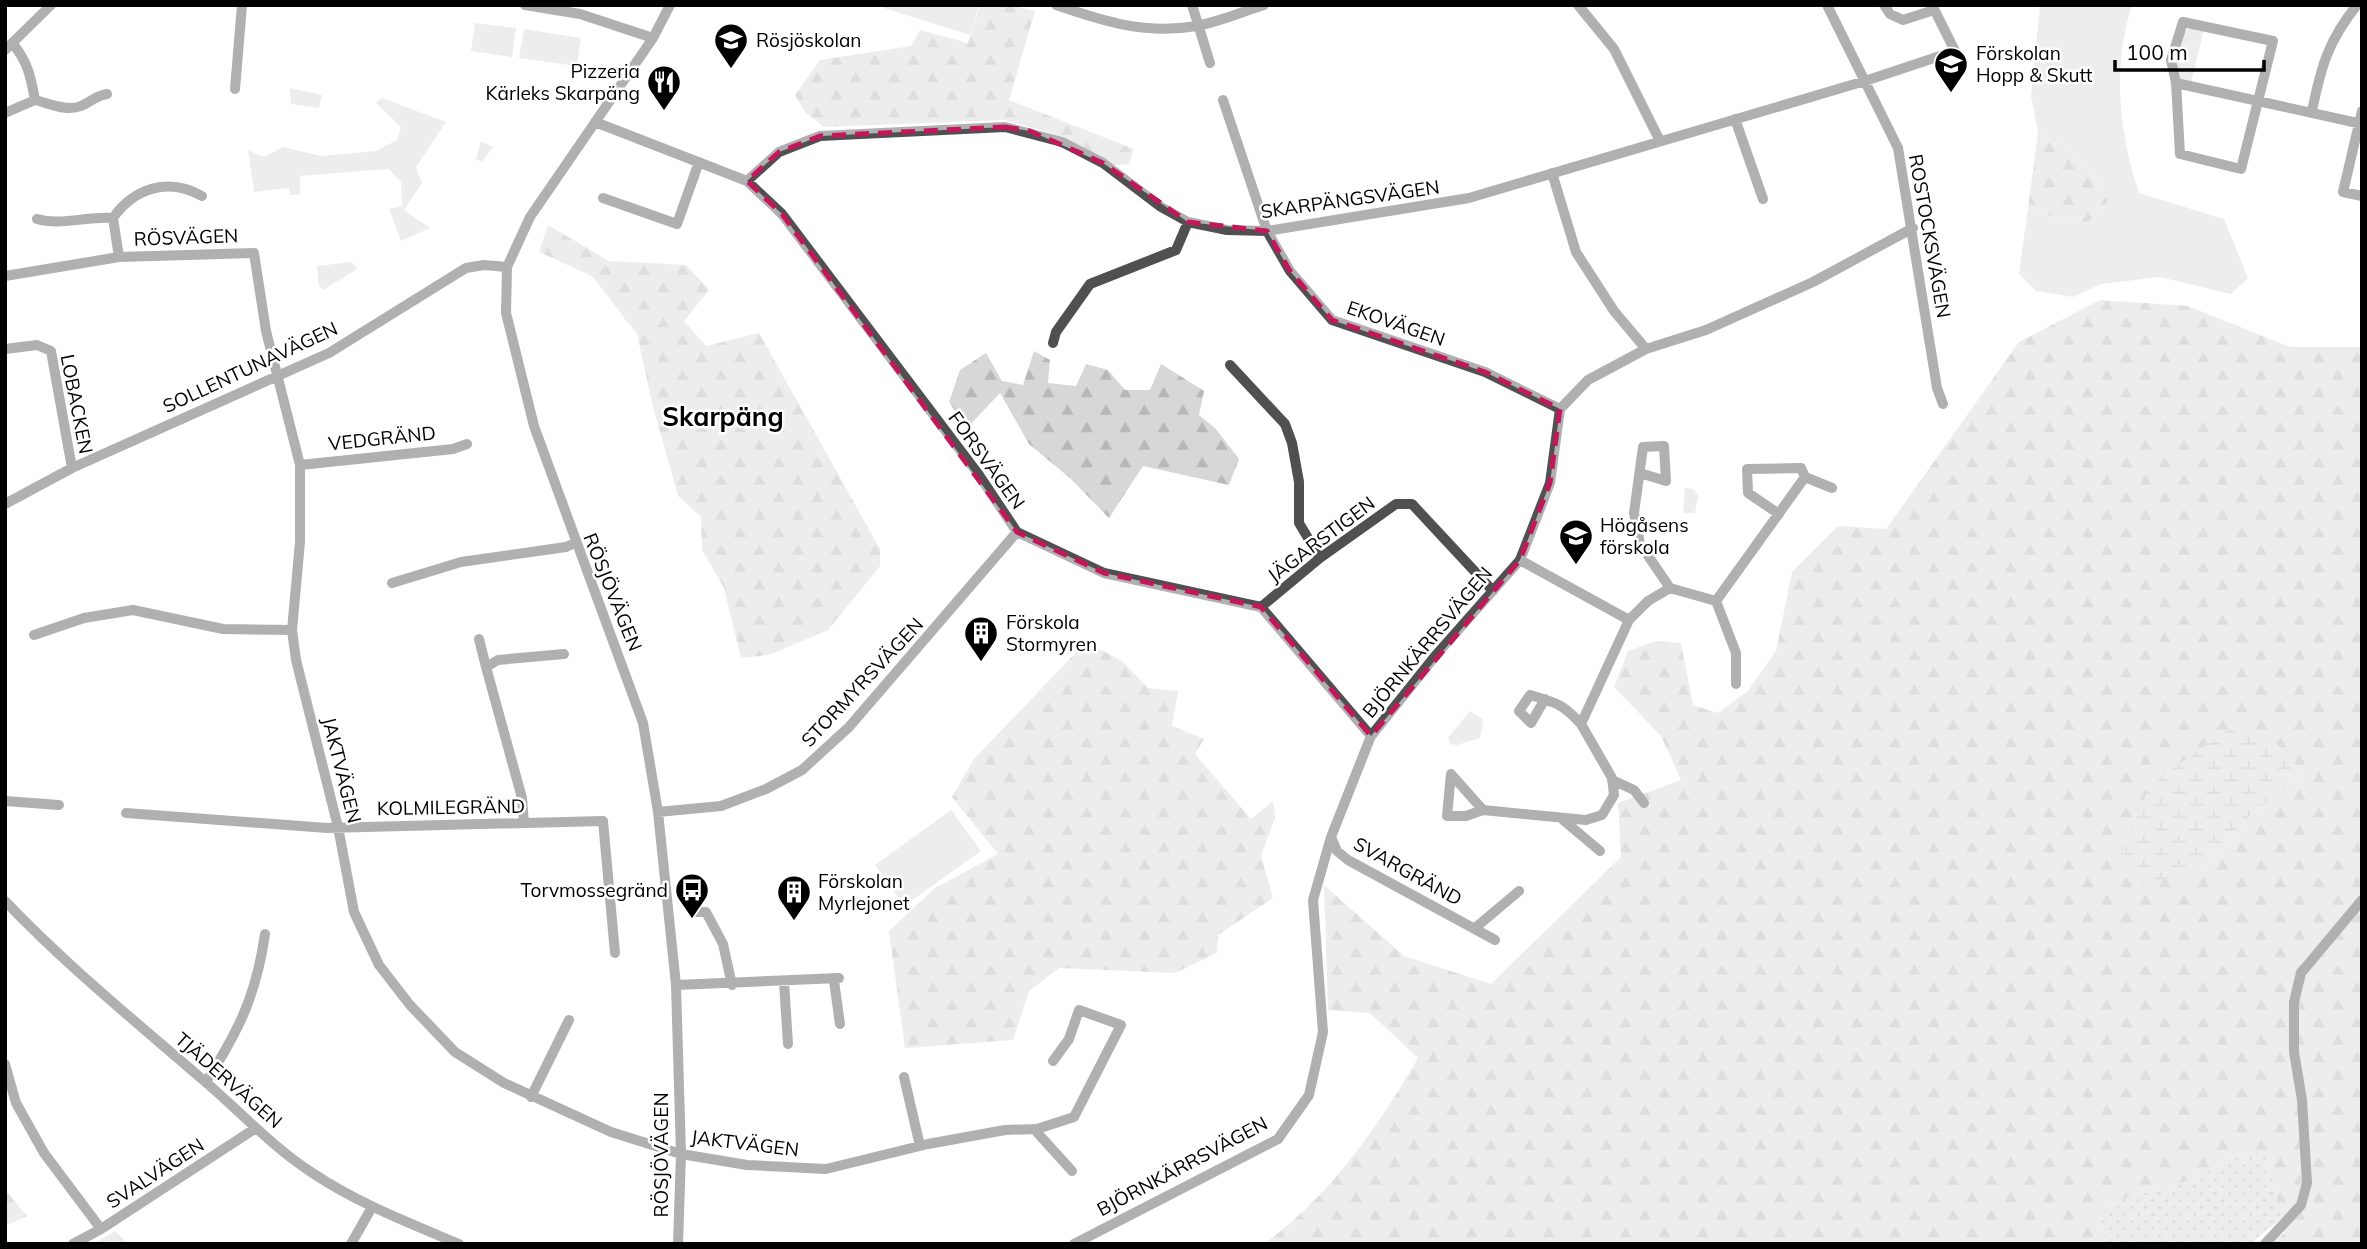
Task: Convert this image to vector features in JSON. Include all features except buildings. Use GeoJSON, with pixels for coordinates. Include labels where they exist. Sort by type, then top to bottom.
{"type":"FeatureCollection","features":[{"type":"Feature","properties":{"kind":"street"},"geometry":{"type":"LineString","coordinates":[[34,100],[30,71],[9,47],[51,5]]}},
{"type":"Feature","properties":{"kind":"street"},"geometry":{"type":"LineString","coordinates":[[235,89],[242,5]]}},
{"type":"Feature","properties":{"kind":"street"},"geometry":{"type":"LineString","coordinates":[[526,5],[581,9],[653,38]]}},
{"type":"Feature","properties":{"kind":"street","name":"RÖSJÖVÄGEN"},"geometry":{"type":"LineString","coordinates":[[670,5],[653,38],[530,217],[507,267],[506,313],[534,426],[643,723],[658,812],[676,985],[681,1154],[678,1244]]}},
{"type":"Feature","properties":{"kind":"street"},"geometry":{"type":"LineString","coordinates":[[1056,5],[1121,26],[1158,31],[1198,26],[1264,5]]}},
{"type":"Feature","properties":{"kind":"street"},"geometry":{"type":"LineString","coordinates":[[1192,5],[1210,63]]}},
{"type":"Feature","properties":{"kind":"street"},"geometry":{"type":"LineString","coordinates":[[1578,5],[1614,49],[1660,141]]}},
{"type":"Feature","properties":{"kind":"street","name":"ROSTOCKSVÄGEN"},"geometry":{"type":"LineString","coordinates":[[1826,5],[1898,148],[1937,388],[1944,404]]}},
{"type":"Feature","properties":{"kind":"street"},"geometry":{"type":"LineString","coordinates":[[1884,5],[1889,14],[1903,20],[1933,8]]}},
{"type":"Feature","properties":{"kind":"street"},"geometry":{"type":"LineString","coordinates":[[2312,111],[2323,58],[2339,28],[2357,5]]}},
{"type":"Feature","properties":{"kind":"street","name":"SKARPÄNGSVÄGEN"},"geometry":{"type":"LineString","coordinates":[[747,181],[779,152],[820,136],[1005,127],[1062,142],[1103,163],[1161,207],[1188,222],[1227,230],[1267,231],[1469,198],[1865,81],[1955,51],[1933,8]]}},
{"type":"Feature","properties":{"kind":"street"},"geometry":{"type":"LineString","coordinates":[[2183,22],[2273,41],[2258,100],[2241,169],[2180,154],[2176,83],[2171,60],[2183,22]]}},
{"type":"Feature","properties":{"kind":"street"},"geometry":{"type":"LineString","coordinates":[[2176,83],[2312,111],[2360,124]]}},
{"type":"Feature","properties":{"kind":"street"},"geometry":{"type":"LineString","coordinates":[[5,113],[34,100],[66,108],[80,106],[93,97],[107,94]]}},
{"type":"Feature","properties":{"kind":"street","name":"EKOVÄGEN"},"geometry":{"type":"LineString","coordinates":[[1223,100],[1267,231],[1290,271],[1332,320],[1485,372],[1560,409]]}},
{"type":"Feature","properties":{"kind":"street"},"geometry":{"type":"LineString","coordinates":[[2362,111],[2343,192],[2362,196]]}},
{"type":"Feature","properties":{"kind":"street"},"geometry":{"type":"LineString","coordinates":[[1735,119],[1763,199]]}},
{"type":"Feature","properties":{"kind":"street","name":"FORSVÄGEN"},"geometry":{"type":"LineString","coordinates":[[595,121],[747,181],[782,214],[979,475],[1017,532],[1104,573],[1261,607]]}},
{"type":"Feature","properties":{"kind":"street"},"geometry":{"type":"LineString","coordinates":[[603,198],[677,224],[699,162]]}},
{"type":"Feature","properties":{"kind":"street"},"geometry":{"type":"LineString","coordinates":[[1552,173],[1576,252],[1614,311],[1646,349]]}},
{"type":"Feature","properties":{"kind":"street","name":"RÖSVÄGEN"},"geometry":{"type":"LineString","coordinates":[[119,257],[113,218],[124,202],[144,189],[173,186],[188,188],[202,196]]}},
{"type":"Feature","properties":{"kind":"street","name":"RÖSVÄGEN"},"geometry":{"type":"LineString","coordinates":[[37,219],[52,223],[71,219],[113,218]]}},
{"type":"Feature","properties":{"kind":"street"},"geometry":{"type":"LineString","coordinates":[[1053,343],[1056,332],[1090,284],[1176,250],[1188,222]]}},
{"type":"Feature","properties":{"kind":"street"},"geometry":{"type":"LineString","coordinates":[[1560,409],[1588,380],[1646,349],[1706,330],[1788,293],[1913,228]]}},
{"type":"Feature","properties":{"kind":"street","name":"RÖSVÄGEN"},"geometry":{"type":"LineString","coordinates":[[5,276],[119,257],[254,253],[266,331],[278,377]]}},
{"type":"Feature","properties":{"kind":"street","name":"SOLLENTUNAVÄGEN"},"geometry":{"type":"LineString","coordinates":[[5,504],[72,468],[329,352],[466,268],[484,265],[507,267]]}},
{"type":"Feature","properties":{"kind":"street","name":"LOBACKEN"},"geometry":{"type":"LineString","coordinates":[[5,349],[37,345],[51,352],[72,468]]}},
{"type":"Feature","properties":{"kind":"street"},"geometry":{"type":"LineString","coordinates":[[1230,365],[1285,424],[1292,443],[1299,482],[1299,523],[1320,558]]}},
{"type":"Feature","properties":{"kind":"street","name":"JAKTVÄGEN"},"geometry":{"type":"LineString","coordinates":[[278,377],[300,465],[300,542],[292,630],[296,660],[338,827],[354,912],[379,965],[410,1005],[455,1052],[531,1097],[611,1132],[681,1154],[747,1165],[826,1169],[920,1146],[1004,1130],[1034,1129],[1074,1117],[1121,1025],[1079,1010],[1069,1039],[1053,1060]]}},
{"type":"Feature","properties":{"kind":"street","name":"BJÖRNKÄRRSVÄGEN"},"geometry":{"type":"LineString","coordinates":[[1074,1244],[1278,1139],[1309,1095],[1323,1032],[1313,900],[1331,837],[1371,736],[1520,560],[1550,483],[1560,409]]}},
{"type":"Feature","properties":{"kind":"street","name":"VEDGRÄND"},"geometry":{"type":"LineString","coordinates":[[300,465],[453,449],[467,444]]}},
{"type":"Feature","properties":{"kind":"street"},"geometry":{"type":"LineString","coordinates":[[1779,514],[1748,493],[1747,469],[1801,468],[1805,477],[1832,488]]}},
{"type":"Feature","properties":{"kind":"street"},"geometry":{"type":"LineString","coordinates":[[1640,473],[1634,513],[1640,544],[1670,588],[1716,601]]}},
{"type":"Feature","properties":{"kind":"street"},"geometry":{"type":"LineString","coordinates":[[1716,601],[1805,477]]}},
{"type":"Feature","properties":{"kind":"street","name":"JÄGARSTIGEN"},"geometry":{"type":"LineString","coordinates":[[1261,607],[1320,558],[1396,504],[1412,505],[1493,590]]}},
{"type":"Feature","properties":{"kind":"street","name":"STORMYRSVÄGEN"},"geometry":{"type":"LineString","coordinates":[[658,812],[721,806],[766,789],[802,770],[849,727],[1017,532]]}},
{"type":"Feature","properties":{"kind":"street"},"geometry":{"type":"LineString","coordinates":[[392,583],[461,562],[566,547],[575,543]]}},
{"type":"Feature","properties":{"kind":"street"},"geometry":{"type":"LineString","coordinates":[[1520,560],[1629,620]]}},
{"type":"Feature","properties":{"kind":"street"},"geometry":{"type":"LineString","coordinates":[[1581,724],[1629,620],[1648,601],[1670,588]]}},
{"type":"Feature","properties":{"kind":"street"},"geometry":{"type":"LineString","coordinates":[[1716,601],[1736,653],[1736,684]]}},
{"type":"Feature","properties":{"kind":"street"},"geometry":{"type":"LineString","coordinates":[[1261,607],[1371,736]]}},
{"type":"Feature","properties":{"kind":"street"},"geometry":{"type":"LineString","coordinates":[[34,635],[85,618],[133,610],[223,629],[292,630]]}},
{"type":"Feature","properties":{"kind":"street"},"geometry":{"type":"LineString","coordinates":[[479,639],[522,798],[524,823]]}},
{"type":"Feature","properties":{"kind":"street"},"geometry":{"type":"LineString","coordinates":[[486,667],[498,660],[564,654]]}},
{"type":"Feature","properties":{"kind":"street"},"geometry":{"type":"LineString","coordinates":[[1483,810],[1586,820],[1602,815],[1614,795],[1612,780],[1581,724],[1564,706],[1545,699]]}},
{"type":"Feature","properties":{"kind":"street"},"geometry":{"type":"LineString","coordinates":[[1612,780],[1634,790],[1644,803]]}},
{"type":"Feature","properties":{"kind":"street"},"geometry":{"type":"LineString","coordinates":[[5,801],[59,805]]}},
{"type":"Feature","properties":{"kind":"street","name":"KOLMILEGRÄND"},"geometry":{"type":"LineString","coordinates":[[126,813],[338,827],[603,821],[615,953]]}},
{"type":"Feature","properties":{"kind":"street"},"geometry":{"type":"LineString","coordinates":[[1562,819],[1600,851]]}},
{"type":"Feature","properties":{"kind":"street","name":"SVARGRÄND"},"geometry":{"type":"LineString","coordinates":[[1331,837],[1337,850],[1348,860],[1401,892],[1495,940]]}},
{"type":"Feature","properties":{"kind":"street","name":"SVARGRÄND"},"geometry":{"type":"LineString","coordinates":[[1475,928],[1518,891]]}},
{"type":"Feature","properties":{"kind":"street"},"geometry":{"type":"LineString","coordinates":[[2265,1244],[2301,1205],[2307,1183],[2302,1100],[2294,1052],[2294,1002],[2301,973],[2362,900]]}},
{"type":"Feature","properties":{"kind":"street","name":"TJÄDERVÄGEN"},"geometry":{"type":"LineString","coordinates":[[5,901],[40,937],[256,1128],[311,1172],[372,1207],[459,1244]]}},
{"type":"Feature","properties":{"kind":"street"},"geometry":{"type":"LineString","coordinates":[[696,912],[706,912],[723,944],[732,985]]}},
{"type":"Feature","properties":{"kind":"street"},"geometry":{"type":"LineString","coordinates":[[206,1082],[238,1032],[260,968],[265,934]]}},
{"type":"Feature","properties":{"kind":"street"},"geometry":{"type":"LineString","coordinates":[[676,985],[836,980],[840,1024]]}},
{"type":"Feature","properties":{"kind":"street"},"geometry":{"type":"LineString","coordinates":[[784,982],[788,1044]]}},
{"type":"Feature","properties":{"kind":"street"},"geometry":{"type":"LineString","coordinates":[[531,1097],[569,1020]]}},
{"type":"Feature","properties":{"kind":"street"},"geometry":{"type":"LineString","coordinates":[[5,1064],[16,1103],[44,1153],[101,1229]]}},
{"type":"Feature","properties":{"kind":"street"},"geometry":{"type":"LineString","coordinates":[[904,1077],[920,1146]]}},
{"type":"Feature","properties":{"kind":"street","name":"SVALVÄGEN"},"geometry":{"type":"LineString","coordinates":[[73,1244],[101,1229],[256,1128]]}},
{"type":"Feature","properties":{"kind":"street"},"geometry":{"type":"LineString","coordinates":[[1034,1129],[1072,1171]]}},
{"type":"Feature","properties":{"kind":"street"},"geometry":{"type":"LineString","coordinates":[[351,1244],[372,1207]]}},
{"type":"Feature","properties":{"kind":"highlighted area"},"geometry":{"type":"Polygon","coordinates":[[[1005,127],[1030,131],[1103,163],[1188,222],[1267,231],[1290,271],[1332,320],[1485,372],[1560,409],[1550,483],[1520,560],[1371,736],[1261,607],[1104,573],[1017,532],[782,214],[747,181],[779,152],[820,136],[1005,127]]]}},
{"type":"Feature","properties":{"kind":"green space"},"geometry":{"type":"Polygon","coordinates":[[[885,5],[979,5],[970,35],[884,8],[885,5]]]}},
{"type":"Feature","properties":{"kind":"green space"},"geometry":{"type":"Polygon","coordinates":[[[980,5],[1009,5],[1035,11],[1009,100],[1134,149],[1129,164],[1114,165],[1051,133],[1004,120],[824,127],[805,112],[795,95],[820,60],[911,46],[920,30],[968,43],[980,5]]]}},
{"type":"Feature","properties":{"kind":"green space"},"geometry":{"type":"Polygon","coordinates":[[[2040,5],[2132,5],[2122,52],[2120,100],[2127,147],[2139,193],[2224,219],[2248,278],[2231,294],[2160,277],[2101,284],[2073,297],[2036,291],[2019,274],[2028,208],[2074,223],[2084,223],[2101,212],[2108,199],[2090,171],[2063,144],[2053,143],[2038,132],[2031,96],[2040,5]]]}},
{"type":"Feature","properties":{"kind":"green space"},"geometry":{"type":"Polygon","coordinates":[[[475,23],[516,28],[512,57],[471,51],[475,23]]]}},
{"type":"Feature","properties":{"kind":"green space"},"geometry":{"type":"Polygon","coordinates":[[[2190,28],[2204,30],[2191,83],[2181,81],[2176,66],[2184,32],[2190,28]]]}},
{"type":"Feature","properties":{"kind":"green space"},"geometry":{"type":"Polygon","coordinates":[[[524,29],[581,38],[577,66],[519,58],[524,29]]]}},
{"type":"Feature","properties":{"kind":"green space"},"geometry":{"type":"Polygon","coordinates":[[[290,88],[322,95],[319,108],[291,104],[290,88]]]}},
{"type":"Feature","properties":{"kind":"green space"},"geometry":{"type":"Polygon","coordinates":[[[382,98],[446,122],[416,167],[422,183],[404,210],[430,228],[401,241],[389,209],[402,206],[401,182],[389,169],[300,176],[300,194],[290,195],[289,188],[254,192],[248,150],[263,157],[283,147],[321,156],[376,151],[397,140],[401,127],[376,103],[382,98]]]}},
{"type":"Feature","properties":{"kind":"green space"},"geometry":{"type":"Polygon","coordinates":[[[2038,132],[2053,143],[2063,144],[2090,171],[2108,199],[2101,212],[2093,219],[2074,223],[2028,208],[2038,132]]]}},
{"type":"Feature","properties":{"kind":"green space"},"geometry":{"type":"Polygon","coordinates":[[[481,141],[493,147],[482,162],[476,159],[481,141]]]}},
{"type":"Feature","properties":{"kind":"green space"},"geometry":{"type":"Polygon","coordinates":[[[548,225],[609,261],[686,265],[709,290],[684,321],[706,346],[759,333],[880,549],[880,566],[828,630],[769,655],[741,658],[724,588],[702,550],[701,517],[678,496],[653,407],[637,334],[592,276],[539,252],[548,225]]]}},
{"type":"Feature","properties":{"kind":"green space"},"geometry":{"type":"Polygon","coordinates":[[[352,262],[357,269],[323,290],[319,286],[317,266],[352,262]]]}},
{"type":"Feature","properties":{"kind":"green space"},"geometry":{"type":"Polygon","coordinates":[[[2100,300],[2188,306],[2290,347],[2362,347],[2362,1244],[2273,1244],[2285,1232],[2268,1157],[2251,1150],[2187,1181],[2117,1201],[2097,1222],[2107,1244],[1264,1244],[1310,1205],[1331,1183],[1369,1135],[1418,1058],[1370,1013],[1328,1010],[1324,885],[1404,956],[1491,984],[1621,857],[1618,803],[1681,780],[1661,736],[1614,687],[1628,651],[1656,641],[1681,643],[1693,705],[1718,713],[1748,691],[1776,651],[1792,572],[1838,526],[1886,529],[2019,342],[2100,300]],[[2303,772],[2119,857],[2206,866],[2244,821],[2303,772]]]}},
{"type":"Feature","properties":{"kind":"green space"},"geometry":{"type":"Polygon","coordinates":[[[1034,351],[1050,360],[1048,383],[1076,386],[1086,364],[1108,370],[1125,390],[1150,390],[1161,364],[1204,391],[1199,415],[1215,428],[1239,459],[1229,485],[1143,466],[1109,518],[1071,479],[1029,444],[1000,393],[967,428],[949,402],[960,370],[986,353],[1002,381],[1023,385],[1034,351]]]}},
{"type":"Feature","properties":{"kind":"green space"},"geometry":{"type":"Polygon","coordinates":[[[1685,488],[1693,489],[1698,496],[1695,513],[1683,513],[1685,488]]]}},
{"type":"Feature","properties":{"kind":"green space"},"geometry":{"type":"Polygon","coordinates":[[[1086,642],[1122,661],[1148,688],[1178,691],[1172,726],[1204,739],[1195,754],[1251,819],[1273,801],[1275,818],[1261,856],[1273,898],[1218,935],[1217,953],[1175,973],[1059,968],[1029,991],[1013,1040],[905,1048],[889,931],[935,888],[998,854],[952,797],[974,759],[1086,642]]]}},
{"type":"Feature","properties":{"kind":"green space"},"geometry":{"type":"Polygon","coordinates":[[[1470,711],[1483,720],[1480,738],[1457,745],[1450,744],[1448,738],[1470,711]]]}},
{"type":"Feature","properties":{"kind":"green space"},"geometry":{"type":"Polygon","coordinates":[[[2228,730],[2272,739],[2303,772],[2244,821],[2206,866],[2143,886],[2137,884],[2119,858],[2147,793],[2163,775],[2228,730]]]}},
{"type":"Feature","properties":{"kind":"green space"},"geometry":{"type":"Polygon","coordinates":[[[951,810],[981,851],[904,906],[875,865],[951,810]]]}},
{"type":"Feature","properties":{"kind":"green space"},"geometry":{"type":"Polygon","coordinates":[[[2251,1150],[2268,1156],[2282,1218],[2250,1244],[2107,1244],[2097,1222],[2117,1201],[2187,1181],[2251,1150]]]}},
{"type":"Feature","properties":{"kind":"green space"},"geometry":{"type":"Polygon","coordinates":[[[5,1190],[27,1216],[5,1226],[5,1190]]]}},
{"type":"Feature","properties":{"kind":"green space"},"geometry":{"type":"Polygon","coordinates":[[[115,1231],[128,1244],[93,1244],[115,1231]]]}},
{"type":"Feature","properties":{"kind":"place","name":"Rösjöskolan"},"geometry":{"type":"Point","coordinates":[731,70]}},
{"type":"Feature","properties":{"kind":"place","name":"Förskolan Hopp & Skutt"},"geometry":{"type":"Point","coordinates":[1951,94]}},
{"type":"Feature","properties":{"kind":"place","name":"Pizzeria Kärleks Skarpäng"},"geometry":{"type":"Point","coordinates":[664,112]}},
{"type":"Feature","properties":{"kind":"place","name":"Högåsens förskola"},"geometry":{"type":"Point","coordinates":[1576,566]}},
{"type":"Feature","properties":{"kind":"place","name":"Förskola Stormyren"},"geometry":{"type":"Point","coordinates":[981,663]}},
{"type":"Feature","properties":{"kind":"place","name":"Torvmossegränd"},"geometry":{"type":"Point","coordinates":[692,920]}},
{"type":"Feature","properties":{"kind":"place","name":"Förskolan Myrlejonet"},"geometry":{"type":"Point","coordinates":[794,922]}},
{"type":"Feature","properties":{"kind":"district","name":"Skarpäng"},"geometry":{"type":"Point","coordinates":[723,417]}}]}
